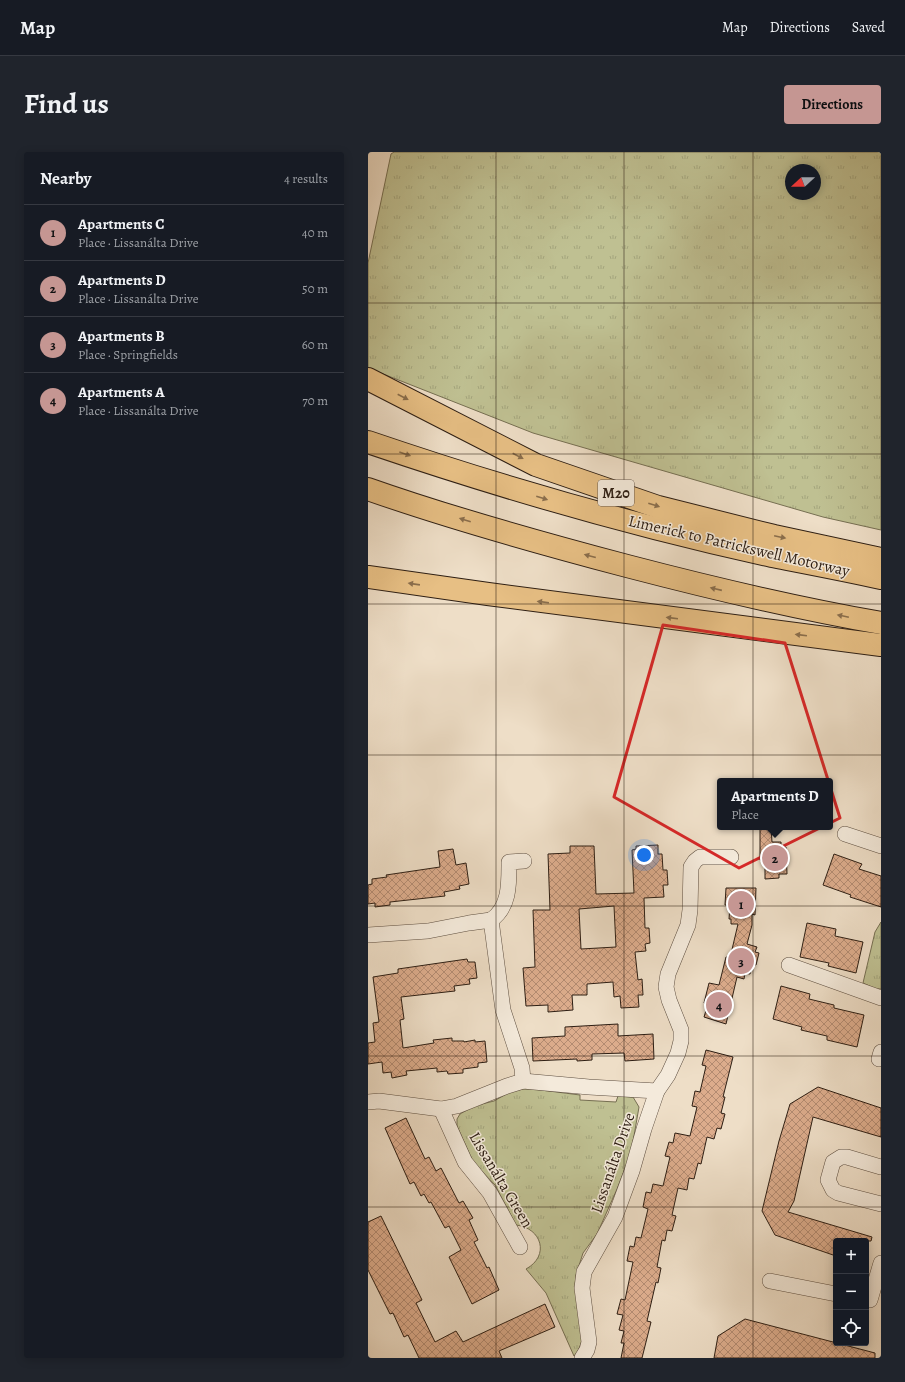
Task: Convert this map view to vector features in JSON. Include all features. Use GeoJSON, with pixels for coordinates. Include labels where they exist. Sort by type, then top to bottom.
{"type":"FeatureCollection","features":[{"type":"Feature","properties":{"kind":"highway","name":"M20"},"geometry":{"type":"LineString","coordinates":[[368,379],[536,465],[658,507],[774,536],[881,558]]}},
{"type":"Feature","properties":{"kind":"highway","name":"Limerick to Patrickswell Motorway"},"geometry":{"type":"LineString","coordinates":[[368,442],[525,492],[615,517],[771,556],[881,578]]}},
{"type":"Feature","properties":{"kind":"highway"},"geometry":{"type":"LineString","coordinates":[[368,489],[548,545],[713,588],[881,623]]}},
{"type":"Feature","properties":{"kind":"highway"},"geometry":{"type":"LineString","coordinates":[[368,577],[881,645]]}},
{"type":"Feature","properties":{"kind":"street"},"geometry":{"type":"LineString","coordinates":[[845,834],[881,846]]}},
{"type":"Feature","properties":{"kind":"street","name":"Lissanálta Drive"},"geometry":{"type":"LineString","coordinates":[[582,1358],[587,1350],[589,1342],[582,1288],[587,1265],[615,1217],[632,1171],[657,1091],[668,1075],[678,1053],[681,1041],[681,1030],[669,1000],[666,987],[668,974],[674,956],[688,925],[690,910],[691,867],[700,857],[730,857]]}},
{"type":"Feature","properties":{"kind":"street"},"geometry":{"type":"LineString","coordinates":[[368,935],[428,931],[491,920],[497,916],[504,906],[508,895],[509,862],[524,861]]}},
{"type":"Feature","properties":{"kind":"street"},"geometry":{"type":"LineString","coordinates":[[368,1102],[385,1102],[441,1109],[457,1106],[523,1081],[520,1060],[502,1010],[491,920]]}},
{"type":"Feature","properties":{"kind":"street"},"geometry":{"type":"LineString","coordinates":[[789,965],[881,998]]}},
{"type":"Feature","properties":{"kind":"street","name":"Lissanálta Drive"},"geometry":{"type":"LineString","coordinates":[[523,1081],[657,1091]]}},
{"type":"Feature","properties":{"kind":"street","name":"Lissanálta Green"},"geometry":{"type":"LineString","coordinates":[[441,1109],[465,1162],[490,1192],[520,1247]]}},
{"type":"Feature","properties":{"kind":"street"},"geometry":{"type":"LineString","coordinates":[[881,1167],[847,1157],[841,1157],[833,1162],[828,1180],[833,1190],[838,1193],[881,1204]]}},
{"type":"Feature","properties":{"kind":"street"},"geometry":{"type":"LineString","coordinates":[[872,1301],[881,1263]]}},
{"type":"Feature","properties":{"kind":"street"},"geometry":{"type":"LineString","coordinates":[[770,1281],[833,1293]]}},
{"type":"Feature","properties":{"kind":"highlighted area"},"geometry":{"type":"Polygon","coordinates":[[[663,625],[785,643],[840,818],[739,868],[614,797],[663,625]]]}},
{"type":"Feature","properties":{"kind":"green space"},"geometry":{"type":"Polygon","coordinates":[[[394,152],[881,152],[881,530],[823,517],[533,433],[368,368],[368,263],[391,154],[394,152]]]}},
{"type":"Feature","properties":{"kind":"green space"},"geometry":{"type":"Polygon","coordinates":[[[881,922],[881,989],[876,989],[863,983],[875,932],[881,922]]]}},
{"type":"Feature","properties":{"kind":"green space"},"geometry":{"type":"Polygon","coordinates":[[[523,1089],[580,1095],[580,1100],[616,1102],[618,1096],[633,1097],[639,1107],[631,1153],[597,1234],[583,1253],[576,1275],[575,1286],[582,1341],[574,1356],[546,1293],[526,1269],[534,1264],[538,1257],[540,1243],[537,1237],[532,1231],[525,1227],[516,1225],[495,1185],[473,1162],[457,1126],[457,1119],[460,1114],[474,1106],[494,1101],[510,1092],[523,1089]]]}},
{"type":"Feature","properties":{"kind":"building"},"geometry":{"type":"Polygon","coordinates":[[[760,830],[771,830],[772,842],[781,842],[781,847],[786,847],[787,874],[779,874],[779,878],[765,879],[765,860],[760,860],[760,830]]]}},
{"type":"Feature","properties":{"kind":"building"},"geometry":{"type":"Polygon","coordinates":[[[658,845],[658,854],[662,854],[663,870],[667,870],[668,885],[663,885],[664,897],[644,898],[645,928],[649,928],[650,943],[645,944],[646,951],[635,952],[638,980],[642,979],[643,995],[638,995],[639,1007],[621,1008],[620,996],[614,997],[613,982],[587,984],[587,995],[572,995],[573,1010],[548,1012],[548,1005],[526,1006],[523,968],[535,967],[533,910],[550,910],[548,854],[570,853],[570,846],[594,846],[596,894],[634,893],[632,850],[636,849],[636,846],[658,845]],[[614,906],[579,909],[581,949],[616,947],[614,906]]]}},
{"type":"Feature","properties":{"kind":"building"},"geometry":{"type":"Polygon","coordinates":[[[453,849],[456,865],[466,863],[469,884],[459,886],[460,889],[444,892],[445,896],[390,902],[390,905],[375,907],[375,903],[368,904],[368,885],[372,884],[372,879],[387,877],[386,875],[440,867],[438,851],[453,849]]]}},
{"type":"Feature","properties":{"kind":"building"},"geometry":{"type":"Polygon","coordinates":[[[834,854],[862,864],[859,869],[881,876],[881,907],[850,897],[851,895],[823,885],[834,854]]]}},
{"type":"Feature","properties":{"kind":"building"},"geometry":{"type":"Polygon","coordinates":[[[726,888],[756,888],[755,915],[752,914],[752,925],[747,944],[757,947],[755,952],[759,953],[756,965],[752,964],[750,974],[745,973],[744,979],[737,977],[726,1024],[704,1017],[708,1004],[704,1003],[709,983],[719,985],[726,957],[730,958],[738,924],[731,924],[731,919],[729,919],[730,905],[725,905],[726,888]]]}},
{"type":"Feature","properties":{"kind":"building"},"geometry":{"type":"Polygon","coordinates":[[[807,923],[836,929],[835,936],[863,942],[856,973],[828,966],[829,963],[800,957],[807,923]]]}},
{"type":"Feature","properties":{"kind":"building"},"geometry":{"type":"Polygon","coordinates":[[[467,959],[468,962],[475,962],[477,978],[469,979],[470,984],[454,986],[455,991],[401,997],[404,1019],[400,1020],[403,1048],[434,1043],[433,1040],[452,1038],[452,1041],[485,1041],[487,1062],[478,1063],[478,1067],[463,1069],[463,1073],[448,1074],[447,1071],[437,1072],[437,1068],[406,1071],[407,1075],[392,1078],[391,1072],[383,1073],[382,1062],[368,1064],[368,1043],[375,1042],[373,1023],[379,1022],[373,977],[398,973],[398,969],[467,959]]]}},
{"type":"Feature","properties":{"kind":"building"},"geometry":{"type":"Polygon","coordinates":[[[781,986],[810,994],[809,999],[834,1005],[834,1008],[864,1015],[857,1047],[827,1040],[827,1036],[801,1030],[802,1027],[773,1019],[781,986]]]}},
{"type":"Feature","properties":{"kind":"building"},"geometry":{"type":"Polygon","coordinates":[[[618,1024],[618,1036],[653,1034],[654,1059],[625,1061],[624,1053],[592,1054],[592,1060],[577,1061],[577,1059],[533,1061],[532,1038],[565,1036],[565,1027],[618,1024]]]}},
{"type":"Feature","properties":{"kind":"building"},"geometry":{"type":"Polygon","coordinates":[[[706,1050],[733,1057],[723,1097],[725,1097],[721,1113],[725,1114],[721,1129],[717,1128],[714,1139],[707,1137],[701,1164],[698,1163],[694,1179],[689,1178],[687,1190],[678,1188],[672,1215],[676,1216],[672,1231],[667,1230],[665,1241],[662,1240],[657,1267],[661,1268],[658,1283],[656,1282],[647,1321],[651,1322],[642,1358],[621,1358],[624,1343],[621,1343],[624,1331],[619,1330],[623,1315],[617,1314],[621,1299],[625,1300],[633,1262],[627,1261],[630,1246],[634,1247],[636,1237],[641,1238],[648,1209],[643,1207],[646,1192],[651,1193],[653,1184],[663,1186],[670,1157],[665,1156],[669,1142],[673,1143],[675,1133],[690,1136],[697,1107],[692,1106],[695,1091],[700,1092],[706,1066],[702,1065],[706,1050]]]}},
{"type":"Feature","properties":{"kind":"building"},"geometry":{"type":"Polygon","coordinates":[[[818,1087],[881,1108],[881,1137],[813,1117],[794,1201],[788,1212],[872,1237],[871,1241],[869,1241],[869,1238],[833,1238],[833,1255],[775,1235],[762,1211],[779,1141],[790,1104],[818,1087]]]}},
{"type":"Feature","properties":{"kind":"building"},"geometry":{"type":"Polygon","coordinates":[[[406,1118],[425,1159],[429,1157],[436,1171],[441,1168],[459,1203],[463,1201],[473,1218],[469,1220],[478,1240],[474,1242],[487,1268],[489,1267],[499,1290],[472,1304],[449,1257],[461,1250],[449,1226],[445,1228],[431,1202],[429,1203],[424,1194],[421,1196],[414,1182],[410,1184],[385,1128],[406,1118]]]}},
{"type":"Feature","properties":{"kind":"building"},"geometry":{"type":"Polygon","coordinates":[[[381,1216],[422,1300],[416,1303],[435,1342],[456,1331],[463,1342],[545,1304],[555,1327],[499,1351],[502,1358],[419,1358],[408,1335],[404,1337],[393,1313],[390,1314],[368,1270],[368,1222],[381,1216]]]}},
{"type":"Feature","properties":{"kind":"building"},"geometry":{"type":"Polygon","coordinates":[[[745,1319],[833,1342],[833,1346],[848,1346],[875,1353],[875,1358],[714,1358],[718,1336],[745,1319]]]}},
{"type":"Feature","properties":{"kind":"place","name":"Apartments D"},"geometry":{"type":"Point","coordinates":[775,858]}},
{"type":"Feature","properties":{"kind":"place","name":"Apartments C"},"geometry":{"type":"Point","coordinates":[741,904]}},
{"type":"Feature","properties":{"kind":"place","name":"Apartments B"},"geometry":{"type":"Point","coordinates":[741,961]}},
{"type":"Feature","properties":{"kind":"place","name":"Apartments A"},"geometry":{"type":"Point","coordinates":[719,1005]}}]}
